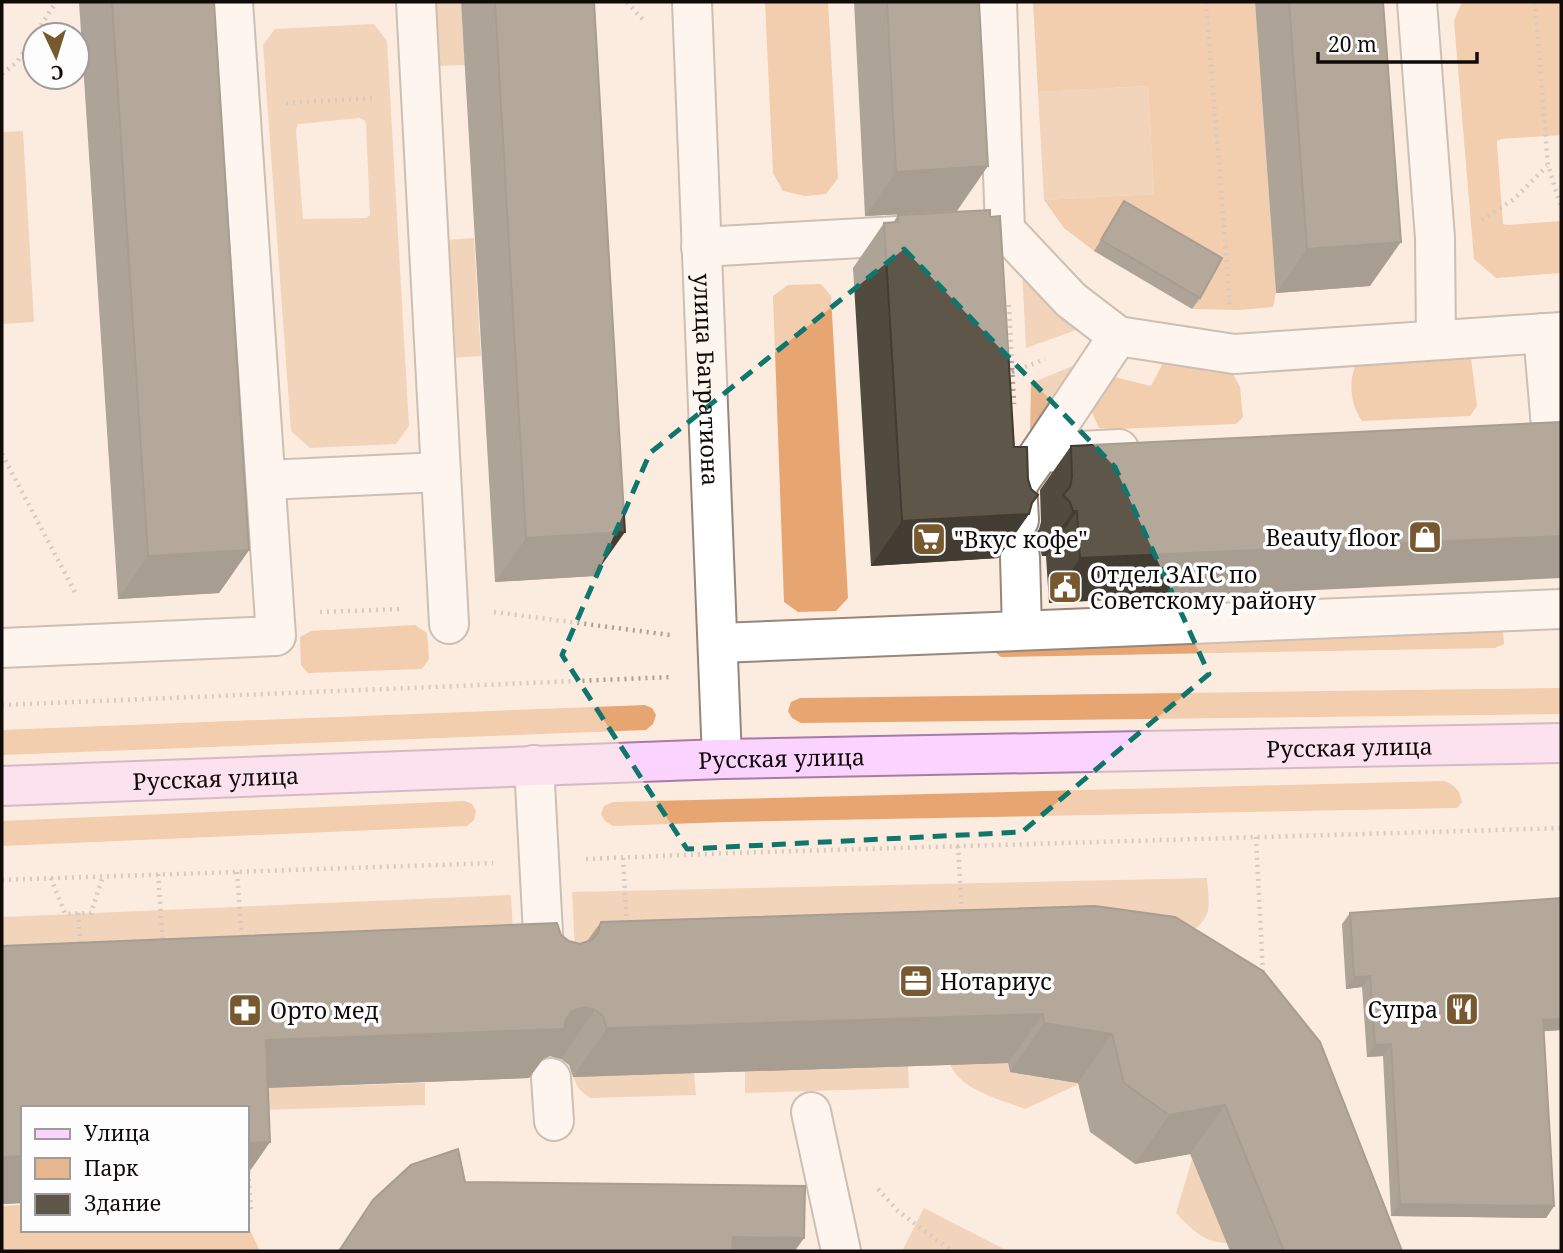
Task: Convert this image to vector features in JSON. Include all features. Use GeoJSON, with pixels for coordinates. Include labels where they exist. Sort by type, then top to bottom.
{"type":"FeatureCollection","features":[{"type":"Feature","properties":{"kind":"main road","name":"Русская улица"},"geometry":{"type":"LineString","coordinates":[[2,786],[722,758],[1561,743]]}},
{"type":"Feature","properties":{"kind":"street"},"geometry":{"type":"LineString","coordinates":[[2,648],[276,636],[233,2]]}},
{"type":"Feature","properties":{"kind":"street"},"geometry":{"type":"LineString","coordinates":[[416,2],[449,616]]}},
{"type":"Feature","properties":{"kind":"street","name":"улица Багратиона"},"geometry":{"type":"LineString","coordinates":[[692,2],[722,758]]}},
{"type":"Feature","properties":{"kind":"street"},"geometry":{"type":"LineString","coordinates":[[997,2],[1005,230],[1070,300],[1118,336],[1234,354],[1552,332],[1556,427],[1510,429]]}},
{"type":"Feature","properties":{"kind":"street"},"geometry":{"type":"LineString","coordinates":[[1416,2],[1435,238],[1436,340]]}},
{"type":"Feature","properties":{"kind":"street"},"geometry":{"type":"LineString","coordinates":[[701,247],[1005,230]]}},
{"type":"Feature","properties":{"kind":"street"},"geometry":{"type":"LineString","coordinates":[[1022,630],[1017,485],[1118,336]]}},
{"type":"Feature","properties":{"kind":"street"},"geometry":{"type":"LineString","coordinates":[[1040,453],[1155,447]]}},
{"type":"Feature","properties":{"kind":"street"},"geometry":{"type":"LineString","coordinates":[[266,481],[442,472]]}},
{"type":"Feature","properties":{"kind":"street"},"geometry":{"type":"LineString","coordinates":[[718,643],[1561,609]]}},
{"type":"Feature","properties":{"kind":"street"},"geometry":{"type":"LineString","coordinates":[[534,765],[545,971]]}},
{"type":"Feature","properties":{"kind":"street"},"geometry":{"type":"LineString","coordinates":[[551,1078],[554,1121]]}},
{"type":"Feature","properties":{"kind":"street"},"geometry":{"type":"LineString","coordinates":[[811,1112],[841,1251]]}},
{"type":"Feature","properties":{"kind":"path"},"geometry":{"type":"LineString","coordinates":[[2,74],[17,62],[56,2]]}},
{"type":"Feature","properties":{"kind":"path"},"geometry":{"type":"LineString","coordinates":[[627,2],[648,26]]}},
{"type":"Feature","properties":{"kind":"path"},"geometry":{"type":"LineString","coordinates":[[1206,2],[1234,354]]}},
{"type":"Feature","properties":{"kind":"path"},"geometry":{"type":"LineString","coordinates":[[1535,2],[1548,165],[1561,206]]}},
{"type":"Feature","properties":{"kind":"path"},"geometry":{"type":"LineString","coordinates":[[240,106],[421,96]]}},
{"type":"Feature","properties":{"kind":"path"},"geometry":{"type":"LineString","coordinates":[[1435,238],[1486,219],[1514,199],[1548,165]]}},
{"type":"Feature","properties":{"kind":"path"},"geometry":{"type":"LineString","coordinates":[[1005,230],[1014,410]]}},
{"type":"Feature","properties":{"kind":"path"},"geometry":{"type":"LineString","coordinates":[[2,454],[102,643]]}},
{"type":"Feature","properties":{"kind":"path"},"geometry":{"type":"LineString","coordinates":[[274,614],[449,616],[674,635]]}},
{"type":"Feature","properties":{"kind":"path"},"geometry":{"type":"LineString","coordinates":[[2,880],[958,846],[1561,828]]}},
{"type":"Feature","properties":{"kind":"path"},"geometry":{"type":"LineString","coordinates":[[1256,837],[1263,976]]}},
{"type":"Feature","properties":{"kind":"path"},"geometry":{"type":"LineString","coordinates":[[958,846],[963,921]]}},
{"type":"Feature","properties":{"kind":"path"},"geometry":{"type":"LineString","coordinates":[[623,858],[627,927]]}},
{"type":"Feature","properties":{"kind":"path"},"geometry":{"type":"LineString","coordinates":[[237,872],[242,942]]}},
{"type":"Feature","properties":{"kind":"path"},"geometry":{"type":"LineString","coordinates":[[158,874],[163,949]]}},
{"type":"Feature","properties":{"kind":"path"},"geometry":{"type":"LineString","coordinates":[[51,878],[65,914],[91,913],[103,876]]}},
{"type":"Feature","properties":{"kind":"path"},"geometry":{"type":"LineString","coordinates":[[78,913],[81,952]]}},
{"type":"Feature","properties":{"kind":"path"},"geometry":{"type":"LineString","coordinates":[[248,1158],[251,1212],[248,1212]]}},
{"type":"Feature","properties":{"kind":"highlighted area"},"geometry":{"type":"Polygon","coordinates":[[[904,249],[1115,467],[1209,674],[1022,832],[687,849],[562,655],[650,453],[904,249]]]}},
{"type":"Feature","properties":{"kind":"green space"},"geometry":{"type":"Polygon","coordinates":[[[434,2],[461,2],[465,65],[438,66],[434,2]]]}},
{"type":"Feature","properties":{"kind":"green space"},"geometry":{"type":"Polygon","coordinates":[[[374,24],[387,41],[409,426],[396,444],[310,448],[291,431],[263,45],[275,29],[374,24]],[[360,118],[298,124],[296,130],[303,219],[366,218],[370,215],[365,121],[360,118]]]}},
{"type":"Feature","properties":{"kind":"green space"},"geometry":{"type":"Polygon","coordinates":[[[1148,86],[1154,194],[1044,200],[1038,92],[1148,86]]]}},
{"type":"Feature","properties":{"kind":"green space"},"geometry":{"type":"Polygon","coordinates":[[[23,131],[34,322],[2,324],[2,132],[23,131]]]}},
{"type":"Feature","properties":{"kind":"green space"},"geometry":{"type":"Polygon","coordinates":[[[474,238],[481,356],[452,358],[446,240],[474,238]]]}},
{"type":"Feature","properties":{"kind":"green space"},"geometry":{"type":"Polygon","coordinates":[[[1022,269],[1082,328],[1026,348],[1022,269]]]}},
{"type":"Feature","properties":{"kind":"green space"},"geometry":{"type":"Polygon","coordinates":[[[1080,363],[1030,439],[1031,383],[1080,363]]]}},
{"type":"Feature","properties":{"kind":"green space"},"geometry":{"type":"Polygon","coordinates":[[[1207,878],[1209,896],[1206,916],[1188,934],[576,971],[572,892],[1207,878]]]}},
{"type":"Feature","properties":{"kind":"green space"},"geometry":{"type":"Polygon","coordinates":[[[511,895],[515,972],[2,994],[2,917],[511,895]]]}},
{"type":"Feature","properties":{"kind":"green space"},"geometry":{"type":"Polygon","coordinates":[[[1008,1063],[1010,1072],[1081,1083],[1025,1109],[972,1087],[955,1073],[950,1064],[1008,1063]]]}},
{"type":"Feature","properties":{"kind":"green space"},"geometry":{"type":"Polygon","coordinates":[[[908,1066],[909,1088],[745,1093],[745,1070],[908,1066]]]}},
{"type":"Feature","properties":{"kind":"green space"},"geometry":{"type":"Polygon","coordinates":[[[694,1073],[696,1095],[590,1098],[579,1089],[573,1077],[694,1073]]]}},
{"type":"Feature","properties":{"kind":"green space"},"geometry":{"type":"Polygon","coordinates":[[[425,1083],[425,1105],[261,1110],[260,1088],[425,1083]]]}},
{"type":"Feature","properties":{"kind":"green space"},"geometry":{"type":"Polygon","coordinates":[[[1192,1159],[1227,1243],[1205,1238],[1176,1213],[1192,1159]]]}},
{"type":"Feature","properties":{"kind":"green space"},"geometry":{"type":"Polygon","coordinates":[[[924,1208],[1002,1248],[1007,1251],[902,1251],[924,1208]]]}},
{"type":"Feature","properties":{"kind":"shaded area"},"geometry":{"type":"Polygon","coordinates":[[[765,2],[828,2],[838,178],[826,194],[805,196],[783,191],[773,173],[765,2]]]}},
{"type":"Feature","properties":{"kind":"shaded area"},"geometry":{"type":"Polygon","coordinates":[[[1033,2],[1255,2],[1276,293],[1273,307],[1240,310],[1192,309],[1117,212],[1094,251],[1064,228],[1044,200],[1154,194],[1148,86],[1038,92],[1033,2]]]}},
{"type":"Feature","properties":{"kind":"shaded area"},"geometry":{"type":"Polygon","coordinates":[[[1561,2],[1561,135],[1501,139],[1497,141],[1497,145],[1503,224],[1561,221],[1561,273],[1496,278],[1474,259],[1454,21],[1461,4],[1561,2]]]}},
{"type":"Feature","properties":{"kind":"shaded area"},"geometry":{"type":"Polygon","coordinates":[[[821,284],[831,296],[848,598],[836,611],[798,612],[784,602],[773,296],[788,285],[821,284]]]}},
{"type":"Feature","properties":{"kind":"shaded area"},"geometry":{"type":"Polygon","coordinates":[[[1463,354],[1471,358],[1477,406],[1470,416],[1362,421],[1352,392],[1352,376],[1357,362],[1463,354]]]}},
{"type":"Feature","properties":{"kind":"shaded area"},"geometry":{"type":"Polygon","coordinates":[[[1164,361],[1232,372],[1240,387],[1243,417],[1236,424],[1099,428],[1091,410],[1111,376],[1151,386],[1164,361]]]}},
{"type":"Feature","properties":{"kind":"shaded area"},"geometry":{"type":"Polygon","coordinates":[[[415,625],[427,633],[429,659],[422,669],[308,673],[301,665],[300,637],[311,631],[415,625]]]}},
{"type":"Feature","properties":{"kind":"shaded area"},"geometry":{"type":"Polygon","coordinates":[[[1503,630],[1504,644],[1495,648],[1001,657],[995,652],[998,645],[1503,630]]]}},
{"type":"Feature","properties":{"kind":"shaded area"},"geometry":{"type":"Polygon","coordinates":[[[1561,688],[1561,714],[801,723],[792,718],[788,711],[791,702],[800,698],[1561,688]]]}},
{"type":"Feature","properties":{"kind":"shaded area"},"geometry":{"type":"Polygon","coordinates":[[[645,705],[652,708],[656,715],[653,724],[646,730],[2,755],[2,730],[645,705]]]}},
{"type":"Feature","properties":{"kind":"shaded area"},"geometry":{"type":"Polygon","coordinates":[[[1444,781],[1460,795],[1462,802],[1457,808],[613,826],[605,821],[601,814],[604,806],[613,802],[1444,781]]]}},
{"type":"Feature","properties":{"kind":"shaded area"},"geometry":{"type":"Polygon","coordinates":[[[465,801],[472,804],[476,811],[474,820],[467,826],[2,846],[2,821],[465,801]]]}},
{"type":"Feature","properties":{"kind":"shaded area"},"geometry":{"type":"Polygon","coordinates":[[[21,1205],[21,1232],[248,1232],[248,1226],[260,1251],[2,1251],[2,1206],[21,1205]]]}},
{"type":"Feature","properties":{"kind":"building"},"geometry":{"type":"Polygon","coordinates":[[[112,2],[214,2],[249,550],[148,556],[112,2]]]}},
{"type":"Feature","properties":{"kind":"building"},"geometry":{"type":"Polygon","coordinates":[[[495,2],[594,2],[625,532],[526,538],[495,2]]]}},
{"type":"Feature","properties":{"kind":"building"},"geometry":{"type":"Polygon","coordinates":[[[887,2],[979,2],[988,166],[896,172],[887,2]]]}},
{"type":"Feature","properties":{"kind":"building"},"geometry":{"type":"Polygon","coordinates":[[[1289,2],[1383,2],[1401,242],[1307,249],[1289,2]]]}},
{"type":"Feature","properties":{"kind":"building"},"geometry":{"type":"Polygon","coordinates":[[[1124,201],[1222,258],[1200,298],[1101,240],[1124,201]]]}},
{"type":"Feature","properties":{"kind":"building"},"geometry":{"type":"Polygon","coordinates":[[[990,210],[990,217],[1000,216],[1014,447],[1027,447],[1028,479],[1031,489],[1038,495],[1029,514],[902,521],[884,223],[898,222],[898,215],[990,210]]]}},
{"type":"Feature","properties":{"kind":"building"},"geometry":{"type":"Polygon","coordinates":[[[1561,422],[1561,536],[1080,558],[1077,511],[1073,511],[1070,502],[1063,495],[1070,487],[1072,477],[1071,446],[1561,422]]]}},
{"type":"Feature","properties":{"kind":"building","name":"Супра"},"geometry":{"type":"Polygon","coordinates":[[[1561,898],[1561,1019],[1543,1020],[1554,1206],[1400,1204],[1391,1044],[1375,1045],[1370,976],[1354,977],[1350,913],[1561,898]]]}},
{"type":"Feature","properties":{"kind":"building"},"geometry":{"type":"Polygon","coordinates":[[[1095,906],[1175,917],[1263,971],[1320,1042],[1402,1251],[1284,1251],[1225,1105],[1169,1115],[1124,1083],[1112,1034],[1044,1023],[1043,1014],[607,1028],[603,1016],[584,1007],[572,1011],[566,1019],[564,1029],[266,1040],[270,1142],[248,1143],[248,1106],[21,1106],[21,1156],[2,1157],[2,946],[557,923],[561,935],[580,944],[592,940],[598,933],[601,922],[1095,906]]]}},
{"type":"Feature","properties":{"kind":"building"},"geometry":{"type":"Polygon","coordinates":[[[458,1149],[465,1182],[805,1186],[804,1238],[733,1237],[732,1251],[339,1251],[373,1200],[411,1165],[458,1149]]]}},
{"type":"Feature","properties":{"kind":"place","name":"Beauty floor"},"geometry":{"type":"Point","coordinates":[1425,537]}},
{"type":"Feature","properties":{"kind":"place","name":"\"Вкус кофе\""},"geometry":{"type":"Point","coordinates":[929,539]}},
{"type":"Feature","properties":{"kind":"place","name":"Отдел ЗАГС по Советскому району"},"geometry":{"type":"Point","coordinates":[1065,587]}},
{"type":"Feature","properties":{"kind":"place","name":"Нотариус"},"geometry":{"type":"Point","coordinates":[916,981]}},
{"type":"Feature","properties":{"kind":"place","name":"Супра"},"geometry":{"type":"Point","coordinates":[1462,1009]}},
{"type":"Feature","properties":{"kind":"place","name":"Орто мед"},"geometry":{"type":"Point","coordinates":[245,1010]}}]}
